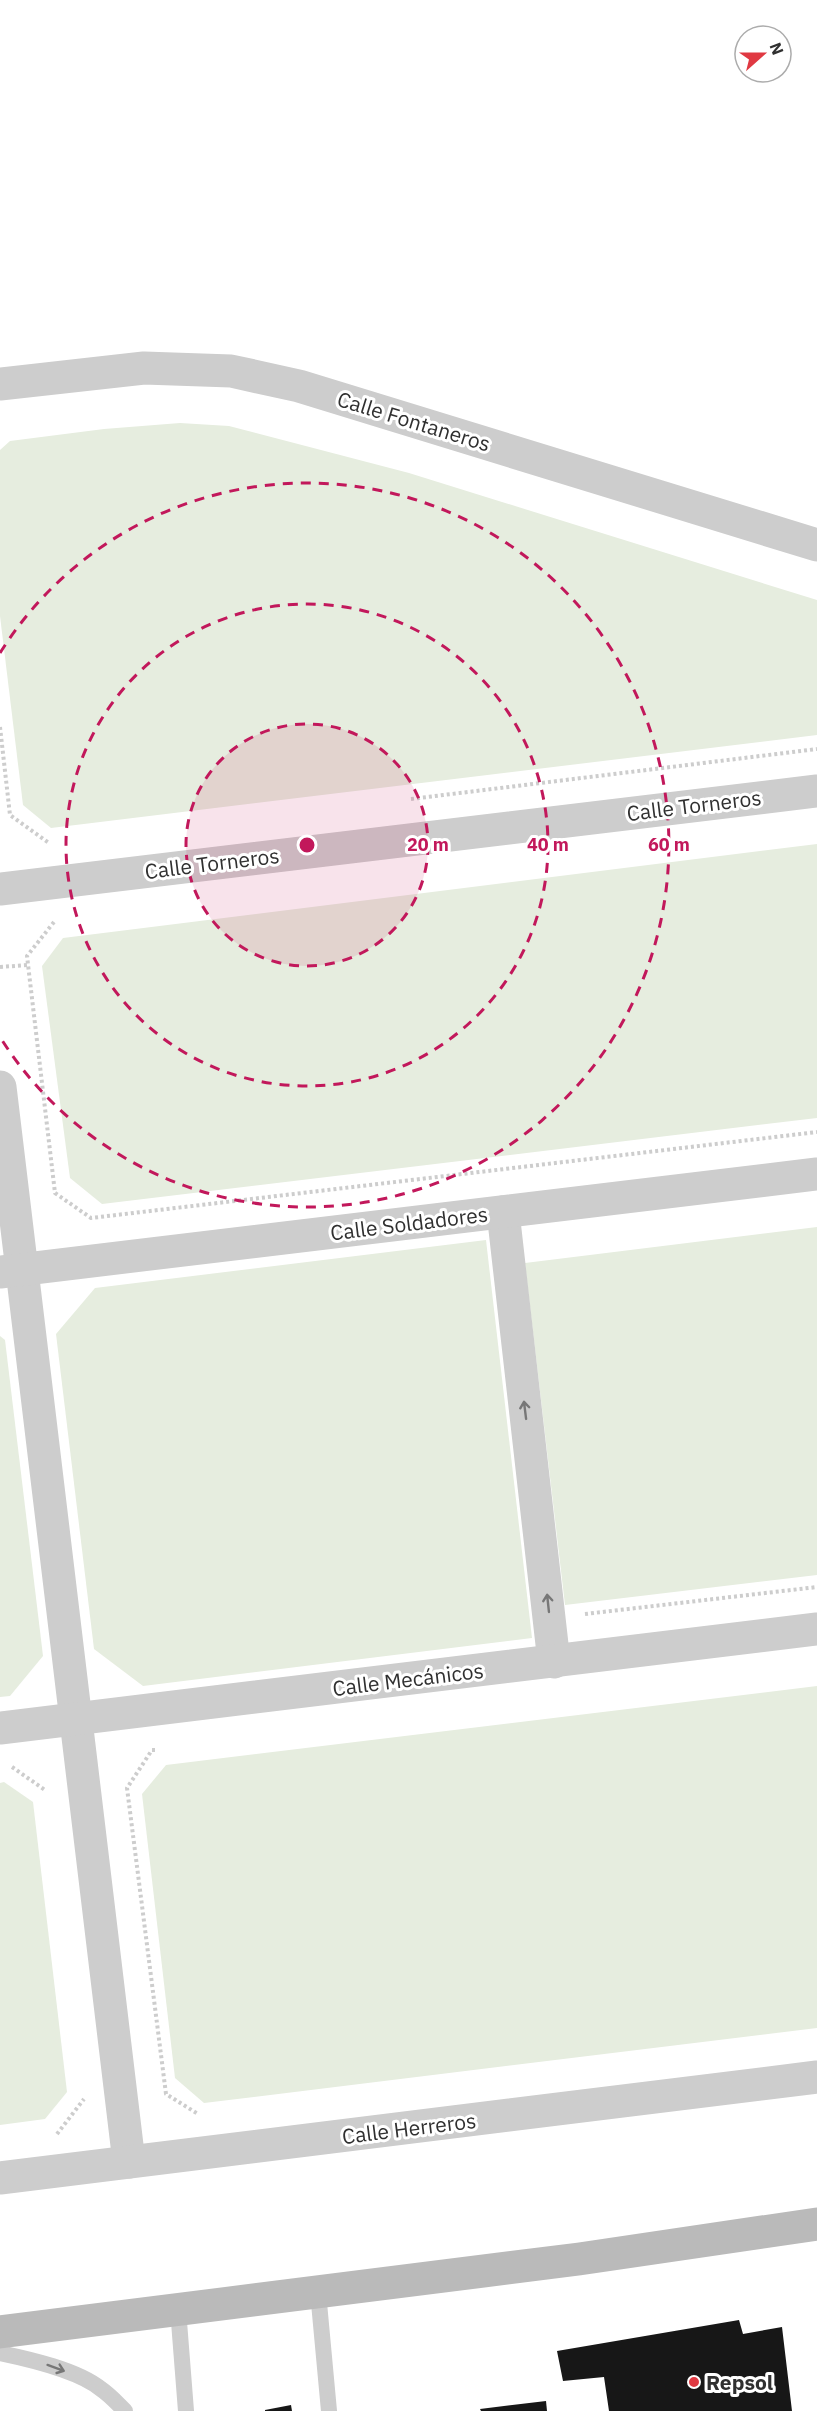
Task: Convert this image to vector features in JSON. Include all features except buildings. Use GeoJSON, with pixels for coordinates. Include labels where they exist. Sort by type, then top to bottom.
{"type":"FeatureCollection","features":[{"type":"Feature","properties":{"kind":"street","name":"Calle Fontaneros"},"geometry":{"type":"LineString","coordinates":[[0,384],[144,368],[231,371],[299,386],[817,545]]}},
{"type":"Feature","properties":{"kind":"street","name":"Calle Torneros"},"geometry":{"type":"LineString","coordinates":[[0,889],[817,791]]}},
{"type":"Feature","properties":{"kind":"street"},"geometry":{"type":"LineString","coordinates":[[0,1087],[10,1271],[76,1719],[129,2162]]}},
{"type":"Feature","properties":{"kind":"street","name":"Calle Soldadores"},"geometry":{"type":"LineString","coordinates":[[10,1271],[817,1174]]}},
{"type":"Feature","properties":{"kind":"street"},"geometry":{"type":"LineString","coordinates":[[503,1212],[554,1662]]}},
{"type":"Feature","properties":{"kind":"street","name":"Calle Mecánicos"},"geometry":{"type":"LineString","coordinates":[[0,1728],[817,1629]]}},
{"type":"Feature","properties":{"kind":"street","name":"Calle Herreros"},"geometry":{"type":"LineString","coordinates":[[0,2178],[817,2077]]}},
{"type":"Feature","properties":{"kind":"street"},"geometry":{"type":"LineString","coordinates":[[0,2332],[579,2259],[817,2224]]}},
{"type":"Feature","properties":{"kind":"lane"},"geometry":{"type":"LineString","coordinates":[[318,2292],[329,2411]]}},
{"type":"Feature","properties":{"kind":"lane"},"geometry":{"type":"LineString","coordinates":[[178,2309],[186,2411]]}},
{"type":"Feature","properties":{"kind":"lane"},"geometry":{"type":"LineString","coordinates":[[0,2353],[33,2360],[74,2375],[99,2387],[125,2411]]}},
{"type":"Feature","properties":{"kind":"path"},"geometry":{"type":"LineString","coordinates":[[0,727],[10,815],[48,844],[55,843]]}},
{"type":"Feature","properties":{"kind":"path"},"geometry":{"type":"LineString","coordinates":[[406,799],[817,749]]}},
{"type":"Feature","properties":{"kind":"path"},"geometry":{"type":"LineString","coordinates":[[62,921],[53,922],[27,956],[55,1193],[91,1218],[817,1132]]}},
{"type":"Feature","properties":{"kind":"path"},"geometry":{"type":"LineString","coordinates":[[0,967],[28,965]]}},
{"type":"Feature","properties":{"kind":"path"},"geometry":{"type":"LineString","coordinates":[[583,1615],[817,1587]]}},
{"type":"Feature","properties":{"kind":"path"},"geometry":{"type":"LineString","coordinates":[[161,1749],[152,1750],[127,1788],[164,2080]]}},
{"type":"Feature","properties":{"kind":"path"},"geometry":{"type":"LineString","coordinates":[[2,1767],[14,1766],[46,1791]]}},
{"type":"Feature","properties":{"kind":"path"},"geometry":{"type":"LineString","coordinates":[[49,2135],[57,2134],[86,2096]]}},
{"type":"Feature","properties":{"kind":"shaded area"},"geometry":{"type":"Polygon","coordinates":[[[180,423],[229,426],[409,473],[817,600],[817,735],[51,828],[23,805],[0,616],[0,450],[10,441],[104,429],[180,423]]]}},
{"type":"Feature","properties":{"kind":"shaded area"},"geometry":{"type":"Polygon","coordinates":[[[817,844],[817,1118],[102,1204],[70,1178],[42,966],[63,938],[817,844]]]}},
{"type":"Feature","properties":{"kind":"shaded area"},"geometry":{"type":"Polygon","coordinates":[[[817,1227],[817,1575],[565,1605],[525,1263],[817,1227]]]}},
{"type":"Feature","properties":{"kind":"shaded area"},"geometry":{"type":"Polygon","coordinates":[[[486,1240],[532,1638],[143,1686],[94,1649],[56,1334],[95,1288],[486,1240]]]}},
{"type":"Feature","properties":{"kind":"shaded area"},"geometry":{"type":"Polygon","coordinates":[[[0,1336],[5,1340],[43,1656],[10,1696],[0,1697],[0,1336]]]}},
{"type":"Feature","properties":{"kind":"shaded area"},"geometry":{"type":"Polygon","coordinates":[[[817,1686],[817,2028],[204,2103],[175,2078],[142,1794],[166,1765],[817,1686]]]}},
{"type":"Feature","properties":{"kind":"shaded area"},"geometry":{"type":"Polygon","coordinates":[[[4,1782],[33,1802],[67,2092],[45,2119],[0,2125],[0,1783],[4,1782]]]}},
{"type":"Feature","properties":{"kind":"place","name":"Repsol"},"geometry":{"type":"Point","coordinates":[694,2382]}}]}
